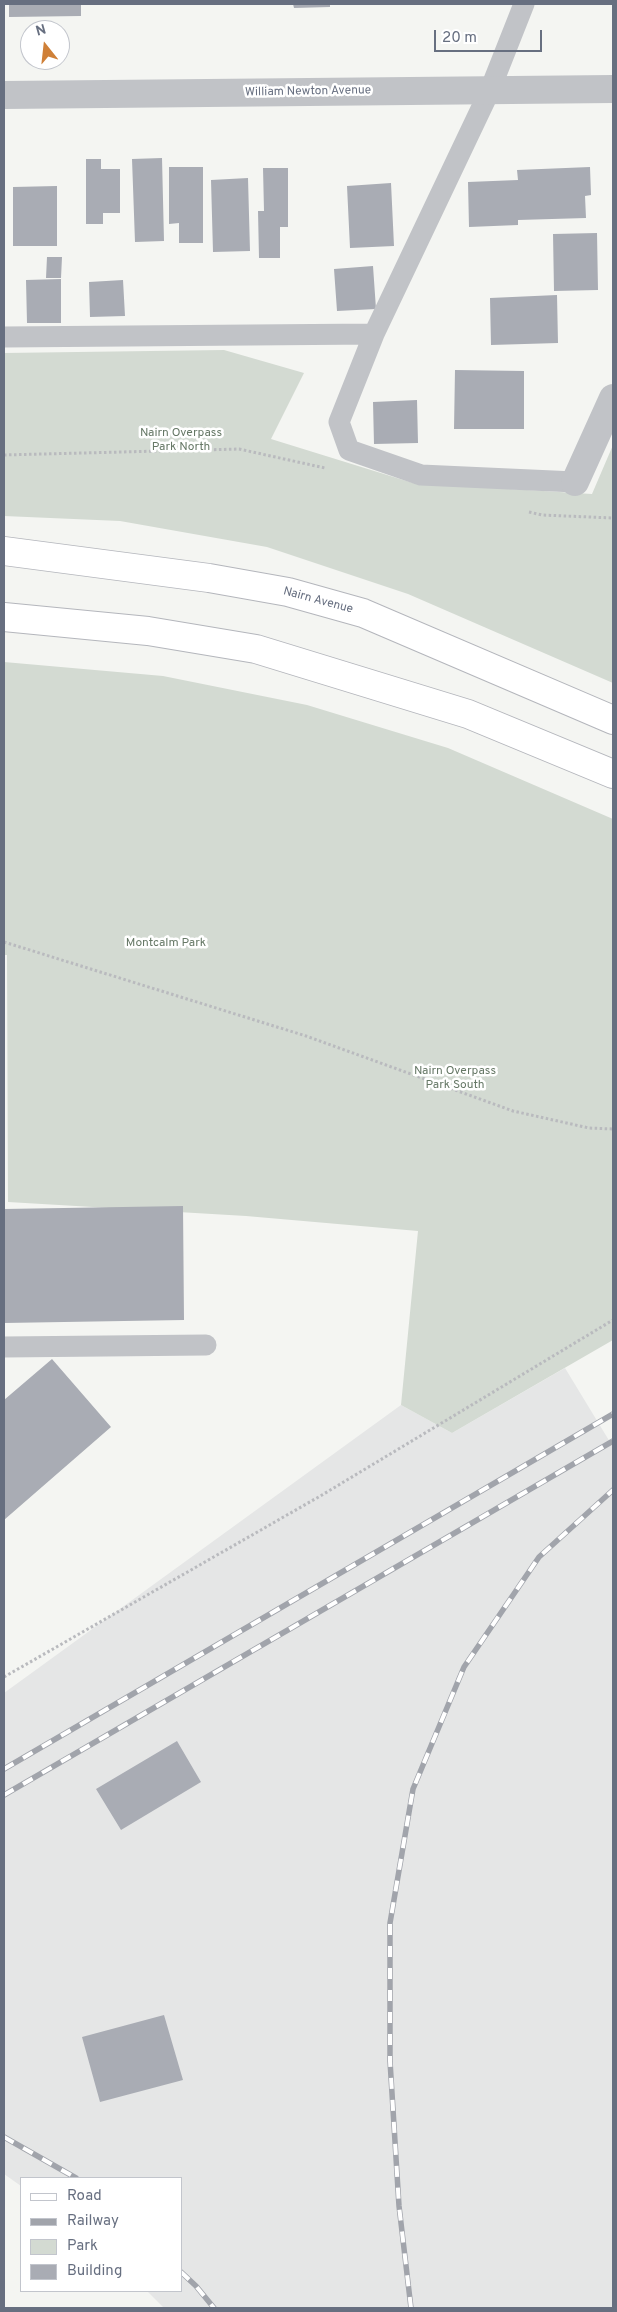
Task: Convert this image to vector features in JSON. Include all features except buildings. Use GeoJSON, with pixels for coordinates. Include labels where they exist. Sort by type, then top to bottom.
{"type":"FeatureCollection","features":[{"type":"Feature","properties":{"kind":"main road","name":"Nairn Avenue"},"geometry":{"type":"LineString","coordinates":[[4,551],[209,578],[297,594],[363,613],[613,720]]}},
{"type":"Feature","properties":{"kind":"main road"},"geometry":{"type":"LineString","coordinates":[[4,617],[148,631],[256,648],[468,714],[613,774]]}},
{"type":"Feature","properties":{"kind":"street","name":"William Newton Avenue"},"geometry":{"type":"LineString","coordinates":[[4,95],[613,89]]}},
{"type":"Feature","properties":{"kind":"street"},"geometry":{"type":"LineString","coordinates":[[575,482],[613,398]]}},
{"type":"Feature","properties":{"kind":"lane"},"geometry":{"type":"LineString","coordinates":[[524,4],[490,90],[374,334],[339,422],[349,450],[421,475],[575,482]]}},
{"type":"Feature","properties":{"kind":"lane"},"geometry":{"type":"LineString","coordinates":[[4,337],[374,334]]}},
{"type":"Feature","properties":{"kind":"lane"},"geometry":{"type":"LineString","coordinates":[[4,1348],[206,1345]]}},
{"type":"Feature","properties":{"kind":"path"},"geometry":{"type":"LineString","coordinates":[[4,455],[240,449],[327,468]]}},
{"type":"Feature","properties":{"kind":"path"},"geometry":{"type":"LineString","coordinates":[[523,510],[542,515],[613,518]]}},
{"type":"Feature","properties":{"kind":"path"},"geometry":{"type":"LineString","coordinates":[[4,942],[306,1036],[513,1111],[589,1128],[613,1129]]}},
{"type":"Feature","properties":{"kind":"path"},"geometry":{"type":"LineString","coordinates":[[4,1677],[322,1495],[613,1320]]}},
{"type":"Feature","properties":{"kind":"shaded area"},"geometry":{"type":"Polygon","coordinates":[[[565,1368],[613,1447],[613,2308],[164,2308],[148,2292],[182,2292],[182,2177],[20,2177],[20,2185],[4,2174],[4,1693],[401,1405],[452,1433],[565,1368]]]}},
{"type":"Feature","properties":{"kind":"green space","name":"Nairn Overpass Park North"},"geometry":{"type":"Polygon","coordinates":[[[224,350],[304,373],[271,439],[413,483],[592,494],[613,445],[613,683],[408,594],[267,547],[120,521],[4,516],[4,353],[224,350]]]}},
{"type":"Feature","properties":{"kind":"green space","name":"Nairn Overpass Park South"},"geometry":{"type":"Polygon","coordinates":[[[4,662],[163,676],[307,705],[448,748],[613,819],[613,1340],[452,1433],[401,1405],[418,1231],[246,1216],[8,1202],[7,955],[4,955],[4,662]]]}},
{"type":"Feature","properties":{"kind":"railway"},"geometry":{"type":"LineString","coordinates":[[4,1769],[613,1414]]}},
{"type":"Feature","properties":{"kind":"railway"},"geometry":{"type":"LineString","coordinates":[[4,1795],[613,1441]]}},
{"type":"Feature","properties":{"kind":"railway"},"geometry":{"type":"LineString","coordinates":[[411,2308],[399,2206],[390,2061],[390,1923],[413,1789],[464,1667],[539,1557],[613,1490]]}},
{"type":"Feature","properties":{"kind":"railway"},"geometry":{"type":"LineString","coordinates":[[4,2137],[74,2177]]}},
{"type":"Feature","properties":{"kind":"railway"},"geometry":{"type":"LineString","coordinates":[[182,2273],[196,2286],[214,2308]]}},
{"type":"Feature","properties":{"kind":"park label","name":"Montcalm Park"},"geometry":{"type":"Point","coordinates":[166,944]}}]}
